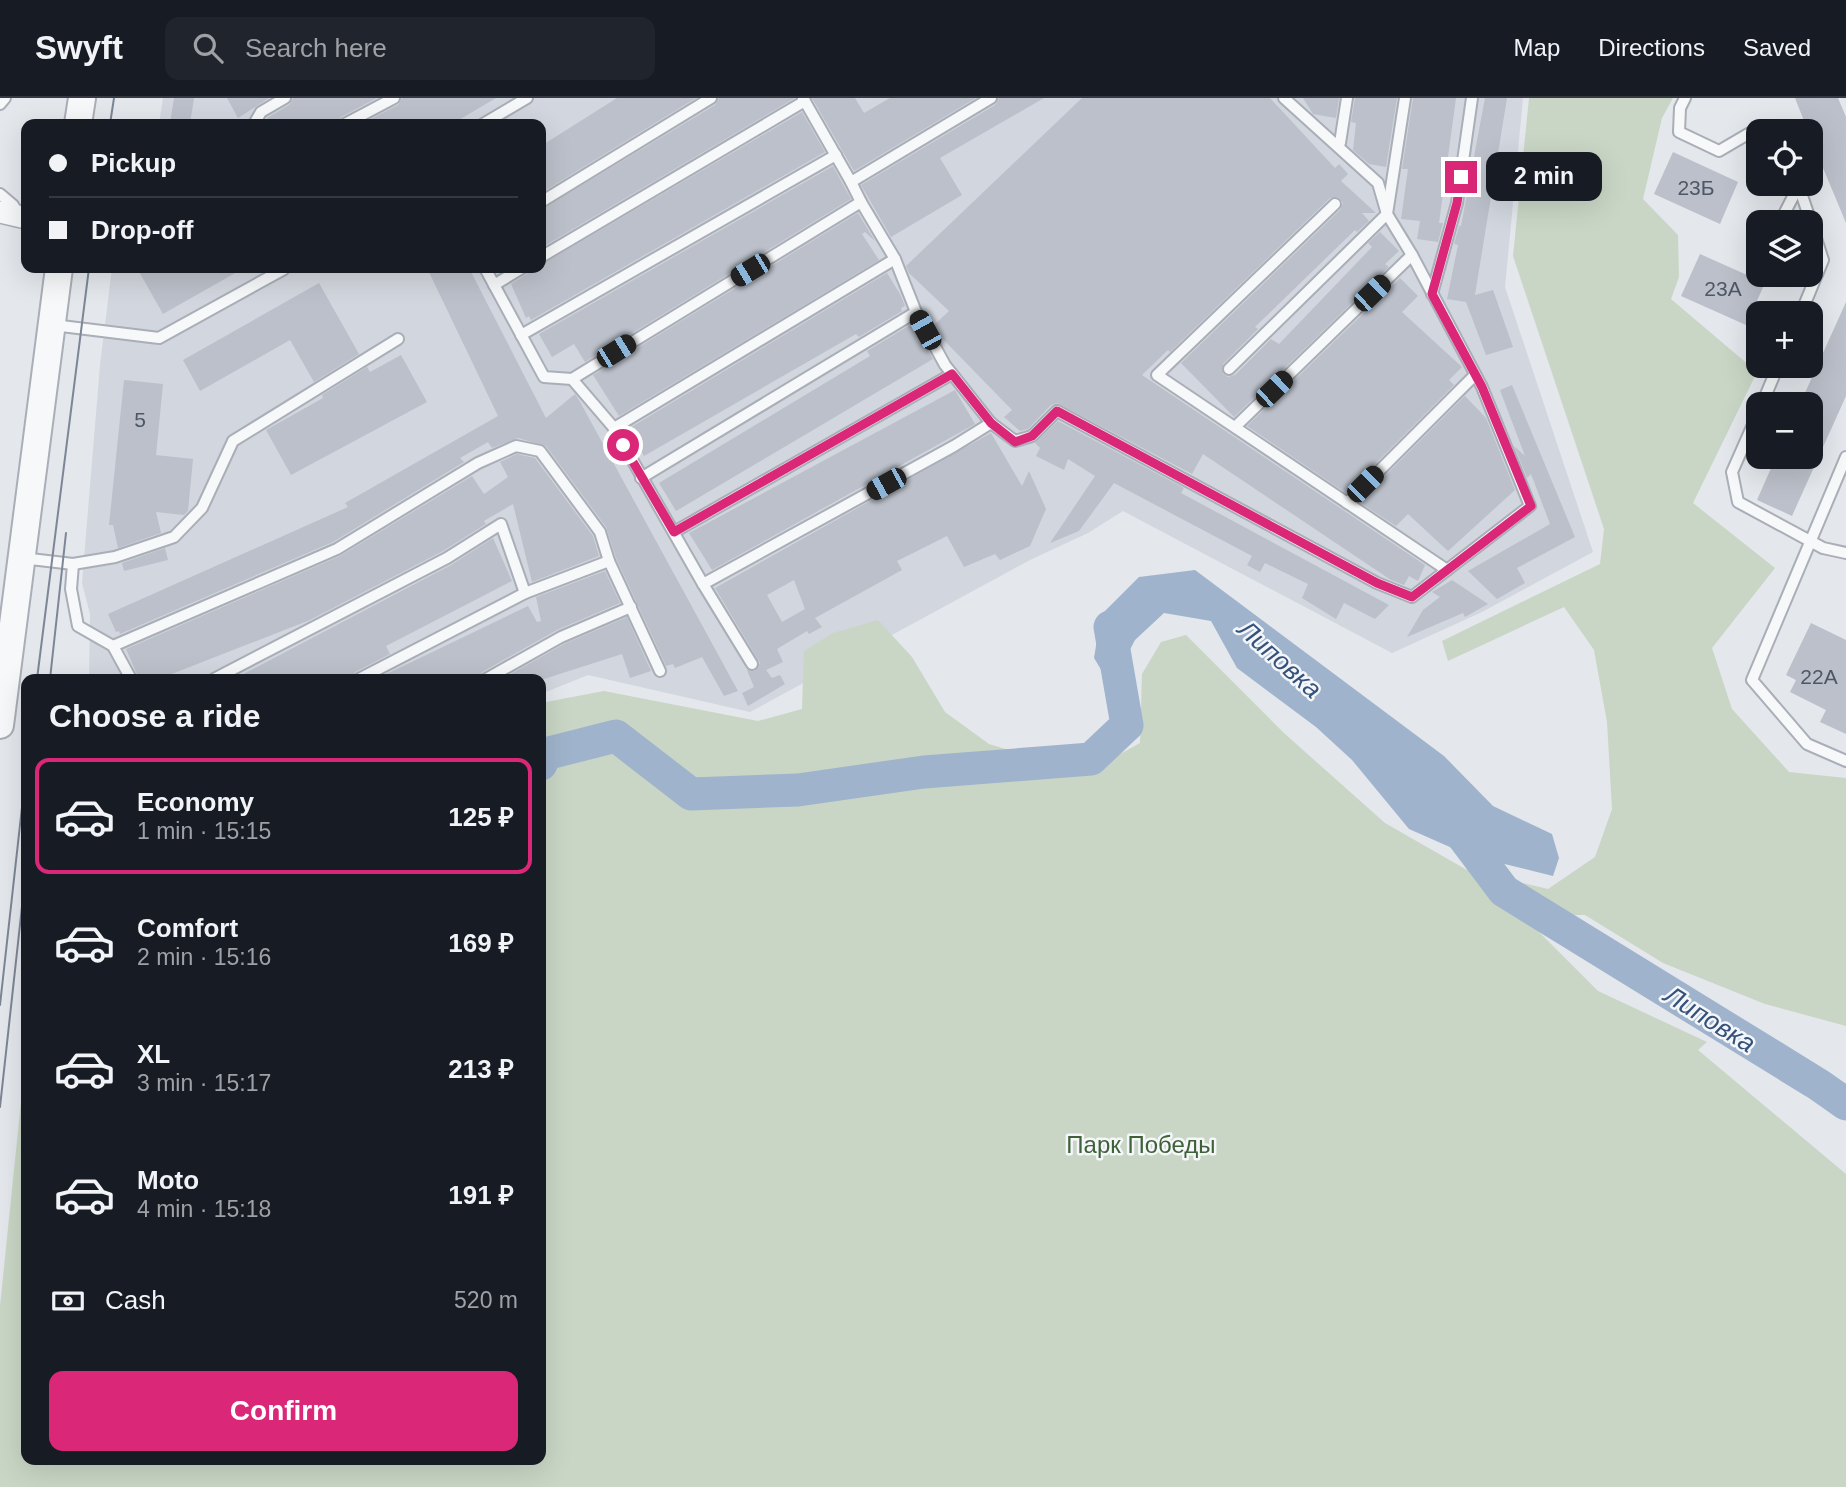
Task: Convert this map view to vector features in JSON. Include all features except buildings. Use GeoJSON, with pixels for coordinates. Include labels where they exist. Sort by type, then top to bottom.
{"type":"FeatureCollection","features":[{"type":"Feature","properties":{"kind":"street"},"geometry":{"type":"LineString","coordinates":[[79,119],[82,98]]}},
{"type":"Feature","properties":{"kind":"street"},"geometry":{"type":"LineString","coordinates":[[0,723],[58,273]]}},
{"type":"Feature","properties":{"kind":"lane"},"geometry":{"type":"LineString","coordinates":[[0,104],[5,98]]}},
{"type":"Feature","properties":{"kind":"lane"},"geometry":{"type":"LineString","coordinates":[[257,119],[261,112],[285,98]]}},
{"type":"Feature","properties":{"kind":"lane"},"geometry":{"type":"LineString","coordinates":[[354,119],[394,98]]}},
{"type":"Feature","properties":{"kind":"lane"},"geometry":{"type":"LineString","coordinates":[[491,119],[527,98]]}},
{"type":"Feature","properties":{"kind":"lane"},"geometry":{"type":"LineString","coordinates":[[546,199],[712,98]]}},
{"type":"Feature","properties":{"kind":"lane"},"geometry":{"type":"LineString","coordinates":[[851,182],[991,98]]}},
{"type":"Feature","properties":{"kind":"lane"},"geometry":{"type":"LineString","coordinates":[[546,254],[804,99],[895,259],[916,312],[952,374],[991,423],[1015,442],[1032,436],[1057,411],[1377,583],[1412,597],[1531,506],[1475,375],[1412,255],[1387,214],[1378,183],[1284,98]]}},
{"type":"Feature","properties":{"kind":"lane"},"geometry":{"type":"LineString","coordinates":[[1340,143],[1346,98]]}},
{"type":"Feature","properties":{"kind":"lane"},"geometry":{"type":"LineString","coordinates":[[1229,369],[1387,214],[1405,98]]}},
{"type":"Feature","properties":{"kind":"lane"},"geometry":{"type":"LineString","coordinates":[[1432,294],[1457,203],[1472,98]]}},
{"type":"Feature","properties":{"kind":"lane"},"geometry":{"type":"LineString","coordinates":[[1685,98],[1680,108],[1679,132],[1719,151],[1746,135]]}},
{"type":"Feature","properties":{"kind":"lane"},"geometry":{"type":"LineString","coordinates":[[521,335],[836,155]]}},
{"type":"Feature","properties":{"kind":"lane"},"geometry":{"type":"LineString","coordinates":[[0,194],[13,205],[16,215]]}},
{"type":"Feature","properties":{"kind":"lane"},"geometry":{"type":"LineString","coordinates":[[488,273],[544,377],[572,379],[861,202]]}},
{"type":"Feature","properties":{"kind":"lane"},"geometry":{"type":"LineString","coordinates":[[1335,204],[1157,375],[1447,570]]}},
{"type":"Feature","properties":{"kind":"lane"},"geometry":{"type":"LineString","coordinates":[[1235,427],[1412,255]]}},
{"type":"Feature","properties":{"kind":"lane"},"geometry":{"type":"LineString","coordinates":[[614,428],[895,259]]}},
{"type":"Feature","properties":{"kind":"lane"},"geometry":{"type":"LineString","coordinates":[[51,325],[159,338],[278,273]]}},
{"type":"Feature","properties":{"kind":"lane"},"geometry":{"type":"LineString","coordinates":[[494,285],[514,273]]}},
{"type":"Feature","properties":{"kind":"lane"},"geometry":{"type":"LineString","coordinates":[[641,478],[916,312]]}},
{"type":"Feature","properties":{"kind":"lane"},"geometry":{"type":"LineString","coordinates":[[22,558],[73,564],[115,557],[174,537],[202,508],[233,441],[398,339]]}},
{"type":"Feature","properties":{"kind":"lane"},"geometry":{"type":"LineString","coordinates":[[674,532],[952,374]]}},
{"type":"Feature","properties":{"kind":"lane"},"geometry":{"type":"LineString","coordinates":[[1347,503],[1475,375]]}},
{"type":"Feature","properties":{"kind":"lane"},"geometry":{"type":"LineString","coordinates":[[572,379],[614,428],[752,664]]}},
{"type":"Feature","properties":{"kind":"lane"},"geometry":{"type":"LineString","coordinates":[[703,584],[991,423]]}},
{"type":"Feature","properties":{"kind":"lane"},"geometry":{"type":"LineString","coordinates":[[1746,440],[1732,472],[1738,502],[1810,542],[1846,553]]}},
{"type":"Feature","properties":{"kind":"lane"},"geometry":{"type":"LineString","coordinates":[[113,646],[337,549],[478,463],[516,446],[540,451],[600,532],[609,561],[660,671]]}},
{"type":"Feature","properties":{"kind":"lane"},"geometry":{"type":"LineString","coordinates":[[1846,457],[1752,680],[1807,744],[1846,761]]}},
{"type":"Feature","properties":{"kind":"lane"},"geometry":{"type":"LineString","coordinates":[[224,674],[447,558],[501,524],[525,593]]}},
{"type":"Feature","properties":{"kind":"lane"},"geometry":{"type":"LineString","coordinates":[[369,674],[525,593],[609,561]]}},
{"type":"Feature","properties":{"kind":"lane"},"geometry":{"type":"LineString","coordinates":[[73,564],[71,589],[79,626],[113,646],[128,674]]}},
{"type":"Feature","properties":{"kind":"lane"},"geometry":{"type":"LineString","coordinates":[[495,674],[561,637],[631,607]]}},
{"type":"Feature","properties":{"kind":"shaded area"},"geometry":{"type":"Polygon","coordinates":[[[163,98],[1523,98],[1505,287],[1593,552],[1482,612],[1392,653],[1123,511],[1088,533],[1030,560],[750,712],[588,675],[546,692],[546,674],[89,674],[90,614],[82,583],[100,365],[111,273],[546,273],[546,119],[160,119],[163,98]]]}},
{"type":"Feature","properties":{"kind":"green space","name":"Парк Победы"},"geometry":{"type":"Polygon","coordinates":[[[1529,98],[1673,98],[1662,118],[1643,199],[1678,235],[1679,277],[1671,299],[1746,363],[1746,378],[1754,378],[1693,503],[1775,568],[1712,648],[1732,709],[1789,772],[1846,778],[1846,1026],[1765,1004],[1663,963],[1585,915],[1522,915],[1598,991],[1707,1042],[1698,1050],[1846,1174],[1846,1487],[0,1487],[0,1306],[21,1102],[21,1465],[546,1465],[546,702],[604,691],[758,721],[802,709],[804,651],[833,633],[878,620],[912,657],[945,712],[989,744],[1086,773],[1140,743],[1142,674],[1161,642],[1186,635],[1285,734],[1385,823],[1467,870],[1548,889],[1595,857],[1612,809],[1607,722],[1594,650],[1564,607],[1448,661],[1442,641],[1600,564],[1604,529],[1513,256],[1529,98]]]}},
{"type":"Feature","properties":{"kind":"water"},"geometry":{"type":"Polygon","coordinates":[[[1195,570],[1444,756],[1493,806],[1552,834],[1559,858],[1553,876],[1468,855],[1409,829],[1352,760],[1316,727],[1237,668],[1211,621],[1164,613],[1135,640],[1111,686],[1094,658],[1101,615],[1139,577],[1195,570]]]}},
{"type":"Feature","properties":{"kind":"waterway","name":"Липовка"},"geometry":{"type":"LineString","coordinates":[[546,754],[616,736],[691,794],[798,790],[924,772],[1091,759],[1127,725],[1110,627]]}},
{"type":"Feature","properties":{"kind":"waterway","name":"Липовка"},"geometry":{"type":"LineString","coordinates":[[1452,822],[1504,891],[1846,1104]]}},
{"type":"Feature","properties":{"kind":"tram line"},"geometry":{"type":"LineString","coordinates":[[111,119],[114,98]]}},
{"type":"Feature","properties":{"kind":"tram line"},"geometry":{"type":"LineString","coordinates":[[38,674],[88,273]]}},
{"type":"Feature","properties":{"kind":"tram line"},"geometry":{"type":"LineString","coordinates":[[51,674],[66,533]]}},
{"type":"Feature","properties":{"kind":"tram line"},"geometry":{"type":"LineString","coordinates":[[0,1005],[21,816]]}},
{"type":"Feature","properties":{"kind":"tram line"},"geometry":{"type":"LineString","coordinates":[[0,1107],[21,916]]}},
{"type":"Feature","properties":{"kind":"route"},"geometry":{"type":"LineString","coordinates":[[623,445],[674,532],[952,374],[991,423],[1015,442],[1032,436],[1057,411],[1377,583],[1412,597],[1531,506],[1482,387],[1432,294],[1457,203],[1461,177]]}}]}
